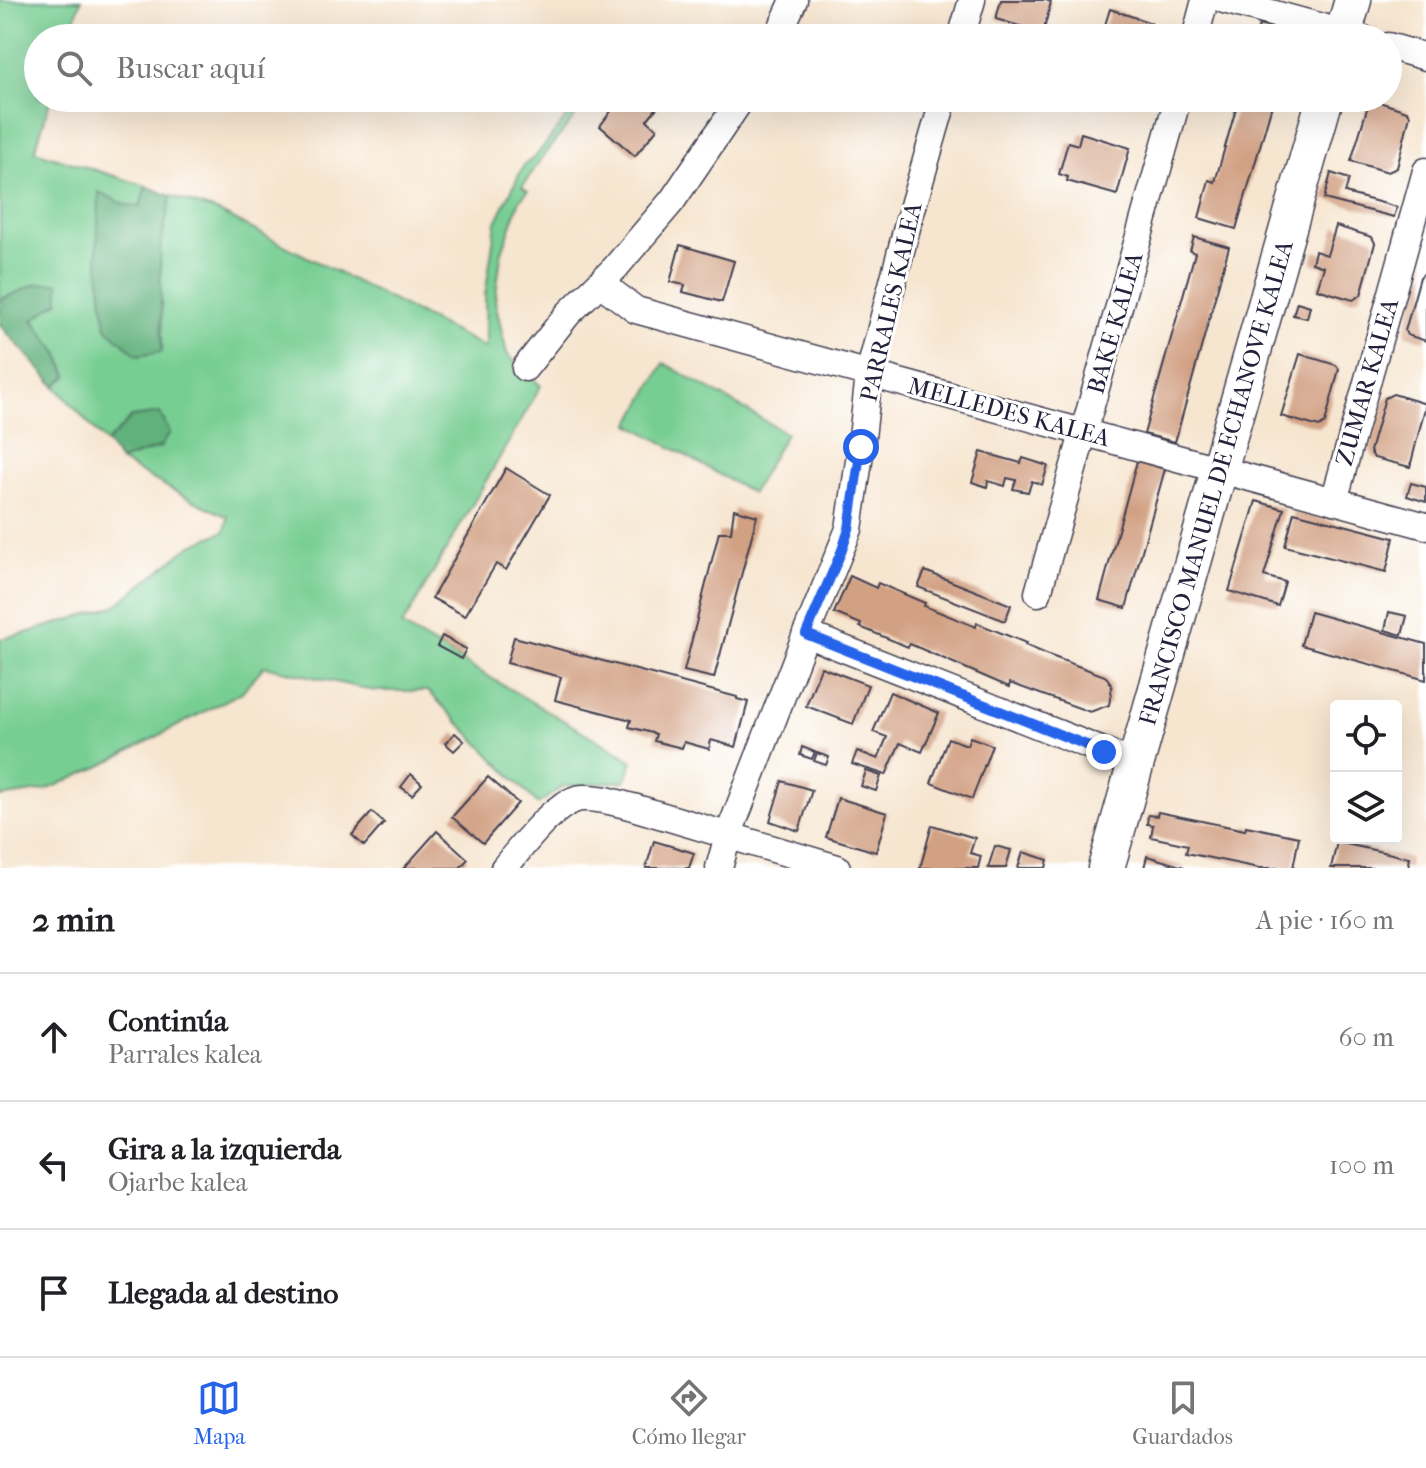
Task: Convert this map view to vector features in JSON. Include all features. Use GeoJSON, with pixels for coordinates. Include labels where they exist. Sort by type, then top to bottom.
{"type":"FeatureCollection","features":[{"type":"Feature","properties":{"kind":"street"},"geometry":{"type":"LineString","coordinates":[[783,24],[794,0]]}},
{"type":"Feature","properties":{"kind":"street"},"geometry":{"type":"LineString","coordinates":[[965,24],[972,0]]}},
{"type":"Feature","properties":{"kind":"street"},"geometry":{"type":"LineString","coordinates":[[1199,24],[1205,0]]}},
{"type":"Feature","properties":{"kind":"street"},"geometry":{"type":"LineString","coordinates":[[1224,0],[1336,24]]}},
{"type":"Feature","properties":{"kind":"street"},"geometry":{"type":"LineString","coordinates":[[1402,50],[1426,57]]}},
{"type":"Feature","properties":{"kind":"street"},"geometry":{"type":"LineString","coordinates":[[525,368],[568,314],[600,283],[672,201],[732,112]]}},
{"type":"Feature","properties":{"kind":"street","name":"PARRALES KALEA"},"geometry":{"type":"LineString","coordinates":[[719,868],[728,836],[849,529],[869,374],[940,112]]}},
{"type":"Feature","properties":{"kind":"street","name":"BAKE KALEA"},"geometry":{"type":"LineString","coordinates":[[1038,593],[1174,112]]}},
{"type":"Feature","properties":{"kind":"street","name":"FRANCISCO MANUEL DE ECHANOVE KALEA"},"geometry":{"type":"LineString","coordinates":[[1106,868],[1321,112]]}},
{"type":"Feature","properties":{"kind":"street","name":"ZUMAR KALEA"},"geometry":{"type":"LineString","coordinates":[[1334,501],[1426,171]]}},
{"type":"Feature","properties":{"kind":"street","name":"MELLEDES KALEA"},"geometry":{"type":"LineString","coordinates":[[600,283],[636,310],[1426,526]]}},
{"type":"Feature","properties":{"kind":"street"},"geometry":{"type":"LineString","coordinates":[[806,634],[1136,764]]}},
{"type":"Feature","properties":{"kind":"street"},"geometry":{"type":"LineString","coordinates":[[504,868],[564,804],[580,798],[601,799],[633,807],[837,868]]}},
{"type":"Feature","properties":{"kind":"green space"},"geometry":{"type":"Polygon","coordinates":[[[0,0],[81,0],[73,24],[24,24],[24,112],[47,112],[35,151],[146,186],[140,207],[126,205],[99,193],[162,352],[160,248],[171,196],[219,212],[486,348],[485,296],[496,222],[524,165],[535,157],[571,112],[579,112],[522,187],[528,191],[520,200],[501,255],[495,301],[507,354],[541,386],[402,626],[633,761],[625,781],[564,786],[538,804],[428,691],[375,691],[264,666],[242,692],[101,766],[46,790],[0,797],[0,639],[115,606],[190,546],[225,531],[228,517],[120,461],[161,447],[132,417],[106,443],[55,386],[68,375],[58,353],[33,319],[59,301],[36,284],[0,300],[0,0]]]}},
{"type":"Feature","properties":{"kind":"green space"},"geometry":{"type":"Polygon","coordinates":[[[146,186],[171,196],[160,248],[162,352],[138,356],[106,328],[97,254],[99,192],[126,205],[140,207],[146,186]]]}},
{"type":"Feature","properties":{"kind":"green space"},"geometry":{"type":"Polygon","coordinates":[[[59,283],[59,301],[33,320],[58,353],[68,376],[55,386],[0,325],[0,300],[36,284],[59,283]]]}},
{"type":"Feature","properties":{"kind":"green space"},"geometry":{"type":"Polygon","coordinates":[[[664,363],[786,433],[752,493],[630,424],[664,363]]]}},
{"type":"Feature","properties":{"kind":"green space"},"geometry":{"type":"Polygon","coordinates":[[[160,413],[170,433],[160,447],[120,461],[106,443],[132,417],[160,413]]]}},
{"type":"Feature","properties":{"kind":"building"},"geometry":{"type":"Polygon","coordinates":[[[1001,0],[1051,2],[1045,24],[1013,24],[996,19],[1001,0]]]}},
{"type":"Feature","properties":{"kind":"building"},"geometry":{"type":"Polygon","coordinates":[[[1110,9],[1151,23],[1151,24],[1105,24],[1110,9]]]}},
{"type":"Feature","properties":{"kind":"building"},"geometry":{"type":"Polygon","coordinates":[[[1407,111],[1410,115],[1397,168],[1388,172],[1351,161],[1366,112],[1407,111]]]}},
{"type":"Feature","properties":{"kind":"building"},"geometry":{"type":"Polygon","coordinates":[[[610,112],[654,112],[647,120],[657,129],[635,156],[600,126],[610,112]]]}},
{"type":"Feature","properties":{"kind":"building"},"geometry":{"type":"Polygon","coordinates":[[[1235,112],[1270,112],[1236,229],[1199,218],[1209,180],[1215,182],[1235,112]]]}},
{"type":"Feature","properties":{"kind":"building"},"geometry":{"type":"Polygon","coordinates":[[[1081,133],[1130,148],[1117,195],[1067,181],[1068,177],[1059,174],[1068,142],[1078,145],[1081,133]]]}},
{"type":"Feature","properties":{"kind":"building"},"geometry":{"type":"Polygon","coordinates":[[[1331,173],[1349,179],[1345,193],[1397,207],[1394,217],[1324,199],[1331,173]]]}},
{"type":"Feature","properties":{"kind":"building"},"geometry":{"type":"Polygon","coordinates":[[[1336,226],[1372,237],[1375,243],[1361,295],[1353,300],[1317,289],[1324,267],[1312,263],[1315,251],[1327,255],[1336,226]]]}},
{"type":"Feature","properties":{"kind":"building"},"geometry":{"type":"Polygon","coordinates":[[[1194,237],[1229,247],[1175,442],[1144,434],[1195,253],[1190,251],[1194,237]]]}},
{"type":"Feature","properties":{"kind":"building"},"geometry":{"type":"Polygon","coordinates":[[[680,245],[734,261],[722,302],[683,292],[685,285],[670,282],[680,245]]]}},
{"type":"Feature","properties":{"kind":"building"},"geometry":{"type":"Polygon","coordinates":[[[1426,272],[1426,341],[1407,335],[1405,331],[1420,277],[1426,272]]]}},
{"type":"Feature","properties":{"kind":"building"},"geometry":{"type":"Polygon","coordinates":[[[1297,302],[1310,306],[1307,318],[1293,315],[1297,302]]]}},
{"type":"Feature","properties":{"kind":"building"},"geometry":{"type":"Polygon","coordinates":[[[1300,354],[1336,365],[1339,369],[1325,423],[1319,427],[1281,416],[1300,354]]]}},
{"type":"Feature","properties":{"kind":"building"},"geometry":{"type":"Polygon","coordinates":[[[1393,394],[1426,404],[1410,467],[1374,458],[1370,451],[1385,398],[1393,394]]]}},
{"type":"Feature","properties":{"kind":"building"},"geometry":{"type":"Polygon","coordinates":[[[981,452],[1021,463],[1023,458],[1048,466],[1042,485],[1032,481],[1028,492],[1013,489],[1016,480],[1007,478],[1005,486],[988,481],[987,487],[972,482],[981,452]]]}},
{"type":"Feature","properties":{"kind":"building"},"geometry":{"type":"Polygon","coordinates":[[[1137,461],[1165,469],[1126,608],[1099,600],[1137,461]]]}},
{"type":"Feature","properties":{"kind":"building"},"geometry":{"type":"Polygon","coordinates":[[[506,468],[550,495],[506,570],[496,564],[465,616],[432,598],[506,468]]]}},
{"type":"Feature","properties":{"kind":"building"},"geometry":{"type":"Polygon","coordinates":[[[1411,483],[1426,487],[1426,502],[1407,496],[1411,483]]]}},
{"type":"Feature","properties":{"kind":"building"},"geometry":{"type":"Polygon","coordinates":[[[1256,501],[1284,509],[1264,576],[1285,582],[1278,606],[1229,591],[1256,501]]]}},
{"type":"Feature","properties":{"kind":"building"},"geometry":{"type":"Polygon","coordinates":[[[734,509],[757,516],[714,678],[684,671],[719,532],[731,532],[734,509]]]}},
{"type":"Feature","properties":{"kind":"building"},"geometry":{"type":"Polygon","coordinates":[[[1294,512],[1394,538],[1386,572],[1285,546],[1294,512]]]}},
{"type":"Feature","properties":{"kind":"building"},"geometry":{"type":"Polygon","coordinates":[[[925,571],[1011,605],[1005,621],[918,587],[925,571]]]}},
{"type":"Feature","properties":{"kind":"building"},"geometry":{"type":"Polygon","coordinates":[[[850,576],[876,588],[878,583],[925,603],[924,606],[976,627],[977,623],[1105,676],[1112,687],[1109,705],[1090,712],[1010,683],[1009,687],[910,644],[908,647],[860,627],[861,624],[834,613],[850,576]]]}},
{"type":"Feature","properties":{"kind":"building"},"geometry":{"type":"Polygon","coordinates":[[[1310,612],[1426,644],[1426,680],[1301,645],[1310,612]]]}},
{"type":"Feature","properties":{"kind":"building"},"geometry":{"type":"Polygon","coordinates":[[[1389,612],[1407,616],[1402,635],[1385,630],[1389,612]]]}},
{"type":"Feature","properties":{"kind":"building"},"geometry":{"type":"Polygon","coordinates":[[[442,636],[466,649],[461,659],[437,646],[442,636]]]}},
{"type":"Feature","properties":{"kind":"building"},"geometry":{"type":"Polygon","coordinates":[[[514,637],[748,702],[736,747],[711,740],[709,749],[684,742],[682,748],[654,741],[656,734],[629,727],[631,720],[555,700],[561,677],[507,663],[514,637]]]}},
{"type":"Feature","properties":{"kind":"building"},"geometry":{"type":"Polygon","coordinates":[[[821,667],[868,685],[853,724],[806,706],[821,667]]]}},
{"type":"Feature","properties":{"kind":"building"},"geometry":{"type":"Polygon","coordinates":[[[890,692],[939,713],[922,752],[900,743],[886,775],[852,764],[857,751],[878,759],[887,737],[873,732],[890,692]]]}},
{"type":"Feature","properties":{"kind":"building"},"geometry":{"type":"Polygon","coordinates":[[[455,733],[464,741],[454,751],[445,743],[455,733]]]}},
{"type":"Feature","properties":{"kind":"building"},"geometry":{"type":"Polygon","coordinates":[[[970,737],[992,745],[972,799],[931,783],[948,738],[967,745],[970,737]]]}},
{"type":"Feature","properties":{"kind":"building"},"geometry":{"type":"Polygon","coordinates":[[[802,747],[815,752],[812,759],[800,755],[802,747]]]}},
{"type":"Feature","properties":{"kind":"building"},"geometry":{"type":"Polygon","coordinates":[[[817,753],[829,757],[826,765],[814,761],[817,753]]]}},
{"type":"Feature","properties":{"kind":"building"},"geometry":{"type":"Polygon","coordinates":[[[866,771],[881,776],[876,791],[861,786],[866,771]]]}},
{"type":"Feature","properties":{"kind":"building"},"geometry":{"type":"Polygon","coordinates":[[[411,774],[422,784],[412,795],[401,787],[411,774]]]}},
{"type":"Feature","properties":{"kind":"building"},"geometry":{"type":"Polygon","coordinates":[[[488,777],[518,803],[483,843],[452,817],[488,777]]]}},
{"type":"Feature","properties":{"kind":"building"},"geometry":{"type":"Polygon","coordinates":[[[782,781],[812,790],[799,831],[770,821],[782,781]]]}},
{"type":"Feature","properties":{"kind":"building"},"geometry":{"type":"Polygon","coordinates":[[[838,798],[887,813],[876,852],[826,837],[838,798]]]}},
{"type":"Feature","properties":{"kind":"building"},"geometry":{"type":"Polygon","coordinates":[[[372,812],[384,823],[364,846],[352,835],[372,812]]]}},
{"type":"Feature","properties":{"kind":"building"},"geometry":{"type":"Polygon","coordinates":[[[1158,812],[1245,830],[1246,826],[1299,837],[1293,868],[1259,868],[1186,853],[1188,845],[1151,837],[1153,825],[1147,824],[1148,815],[1157,816],[1158,812]]]}},
{"type":"Feature","properties":{"kind":"building"},"geometry":{"type":"Polygon","coordinates":[[[932,825],[975,838],[970,853],[981,856],[978,868],[920,868],[932,825]]]}},
{"type":"Feature","properties":{"kind":"building"},"geometry":{"type":"Polygon","coordinates":[[[437,831],[468,859],[460,868],[404,868],[437,831]]]}},
{"type":"Feature","properties":{"kind":"building"},"geometry":{"type":"Polygon","coordinates":[[[654,841],[694,853],[689,868],[646,868],[654,841]]]}},
{"type":"Feature","properties":{"kind":"building"},"geometry":{"type":"Polygon","coordinates":[[[1337,844],[1410,858],[1408,868],[1331,868],[1337,844]]]}},
{"type":"Feature","properties":{"kind":"building"},"geometry":{"type":"Polygon","coordinates":[[[995,846],[1011,850],[1006,868],[988,868],[995,846]]]}},
{"type":"Feature","properties":{"kind":"building"},"geometry":{"type":"Polygon","coordinates":[[[1023,852],[1048,860],[1046,868],[1018,868],[1023,852]]]}},
{"type":"Feature","properties":{"kind":"building"},"geometry":{"type":"Polygon","coordinates":[[[1147,856],[1184,867],[1184,868],[1144,868],[1147,856]]]}},
{"type":"Feature","properties":{"kind":"route"},"geometry":{"type":"LineString","coordinates":[[861,447],[849,529],[806,634],[1104,752]]}}]}
